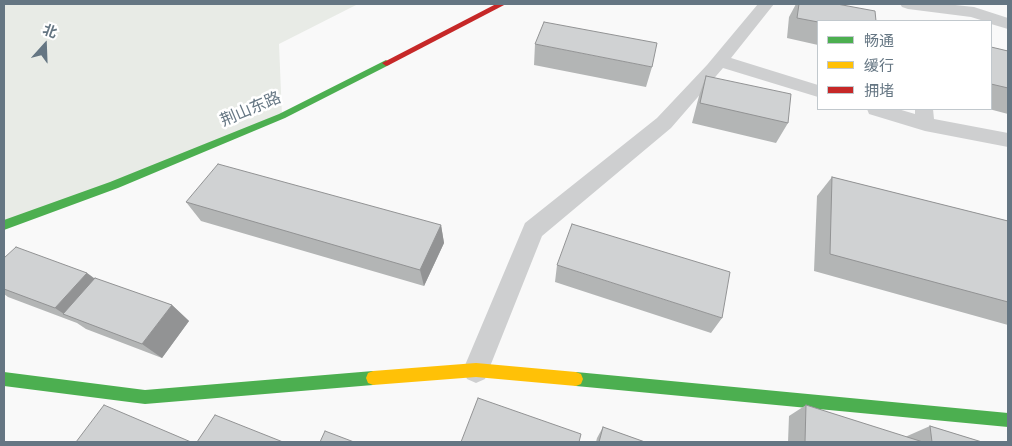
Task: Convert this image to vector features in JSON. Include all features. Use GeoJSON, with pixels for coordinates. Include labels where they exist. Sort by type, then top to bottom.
{"type":"FeatureCollection","features":[{"type":"Feature","properties":{"kind":"street","name":"荆山东路"},"geometry":{"type":"LineString","coordinates":[[4,225],[114,185],[282,116],[502,4]]}},
{"type":"Feature","properties":{"kind":"street"},"geometry":{"type":"LineString","coordinates":[[476,370],[532,230],[664,123],[720,61],[766,4]]}},
{"type":"Feature","properties":{"kind":"street"},"geometry":{"type":"LineString","coordinates":[[916,10],[974,12],[1008,24]]}},
{"type":"Feature","properties":{"kind":"street"},"geometry":{"type":"LineString","coordinates":[[720,61],[817,91]]}},
{"type":"Feature","properties":{"kind":"street"},"geometry":{"type":"LineString","coordinates":[[883,110],[925,116],[1008,140]]}},
{"type":"Feature","properties":{"kind":"street"},"geometry":{"type":"LineString","coordinates":[[4,379],[145,397],[476,370],[1008,420]]}},
{"type":"Feature","properties":{"kind":"shaded area"},"geometry":{"type":"Polygon","coordinates":[[[4,4],[358,4],[279,44],[282,116],[114,185],[4,225],[4,4]]]}},
{"type":"Feature","properties":{"kind":"building"},"geometry":{"type":"Polygon","coordinates":[[[799,4],[837,4],[875,11],[876,20],[817,20],[817,22],[797,18],[799,4]]]}},
{"type":"Feature","properties":{"kind":"building"},"geometry":{"type":"Polygon","coordinates":[[[544,22],[657,43],[652,67],[535,44],[544,22]]]}},
{"type":"Feature","properties":{"kind":"building"},"geometry":{"type":"Polygon","coordinates":[[[992,47],[1008,51],[1008,88],[992,84],[992,47]]]}},
{"type":"Feature","properties":{"kind":"building"},"geometry":{"type":"Polygon","coordinates":[[[706,76],[791,94],[788,123],[700,103],[706,76]]]}},
{"type":"Feature","properties":{"kind":"building"},"geometry":{"type":"Polygon","coordinates":[[[218,164],[441,225],[420,270],[186,202],[218,164]]]}},
{"type":"Feature","properties":{"kind":"building"},"geometry":{"type":"Polygon","coordinates":[[[832,177],[1008,221],[1008,302],[830,254],[832,177]]]}},
{"type":"Feature","properties":{"kind":"building"},"geometry":{"type":"Polygon","coordinates":[[[572,224],[730,272],[722,318],[557,265],[572,224]]]}},
{"type":"Feature","properties":{"kind":"building"},"geometry":{"type":"Polygon","coordinates":[[[16,247],[87,273],[55,308],[4,289],[4,258],[16,247]]]}},
{"type":"Feature","properties":{"kind":"building"},"geometry":{"type":"Polygon","coordinates":[[[95,278],[172,305],[142,344],[63,314],[95,278]]]}},
{"type":"Feature","properties":{"kind":"building"},"geometry":{"type":"Polygon","coordinates":[[[478,398],[581,434],[579,442],[461,442],[478,398]]]}},
{"type":"Feature","properties":{"kind":"building"},"geometry":{"type":"Polygon","coordinates":[[[104,405],[191,442],[76,442],[104,405]]]}},
{"type":"Feature","properties":{"kind":"building"},"geometry":{"type":"Polygon","coordinates":[[[806,405],[923,442],[805,442],[806,405]]]}},
{"type":"Feature","properties":{"kind":"building"},"geometry":{"type":"Polygon","coordinates":[[[215,415],[283,442],[197,442],[215,415]]]}},
{"type":"Feature","properties":{"kind":"building"},"geometry":{"type":"Polygon","coordinates":[[[930,426],[982,442],[932,442],[930,426]]]}},
{"type":"Feature","properties":{"kind":"building"},"geometry":{"type":"Polygon","coordinates":[[[603,427],[645,442],[599,442],[603,427]]]}},
{"type":"Feature","properties":{"kind":"building"},"geometry":{"type":"Polygon","coordinates":[[[325,431],[354,442],[320,442],[325,431]]]}},
{"type":"Feature","properties":{"kind":"traffic: fast"},"geometry":{"type":"LineString","coordinates":[[4,225],[114,185],[282,116],[386,63]]}},
{"type":"Feature","properties":{"kind":"traffic: fast"},"geometry":{"type":"LineString","coordinates":[[4,379],[145,397],[373,378]]}},
{"type":"Feature","properties":{"kind":"traffic: fast"},"geometry":{"type":"LineString","coordinates":[[576,379],[1008,420]]}},
{"type":"Feature","properties":{"kind":"traffic: slow"},"geometry":{"type":"LineString","coordinates":[[373,378],[476,370],[576,379]]}},
{"type":"Feature","properties":{"kind":"traffic: jam"},"geometry":{"type":"LineString","coordinates":[[386,63],[502,4]]}}]}
